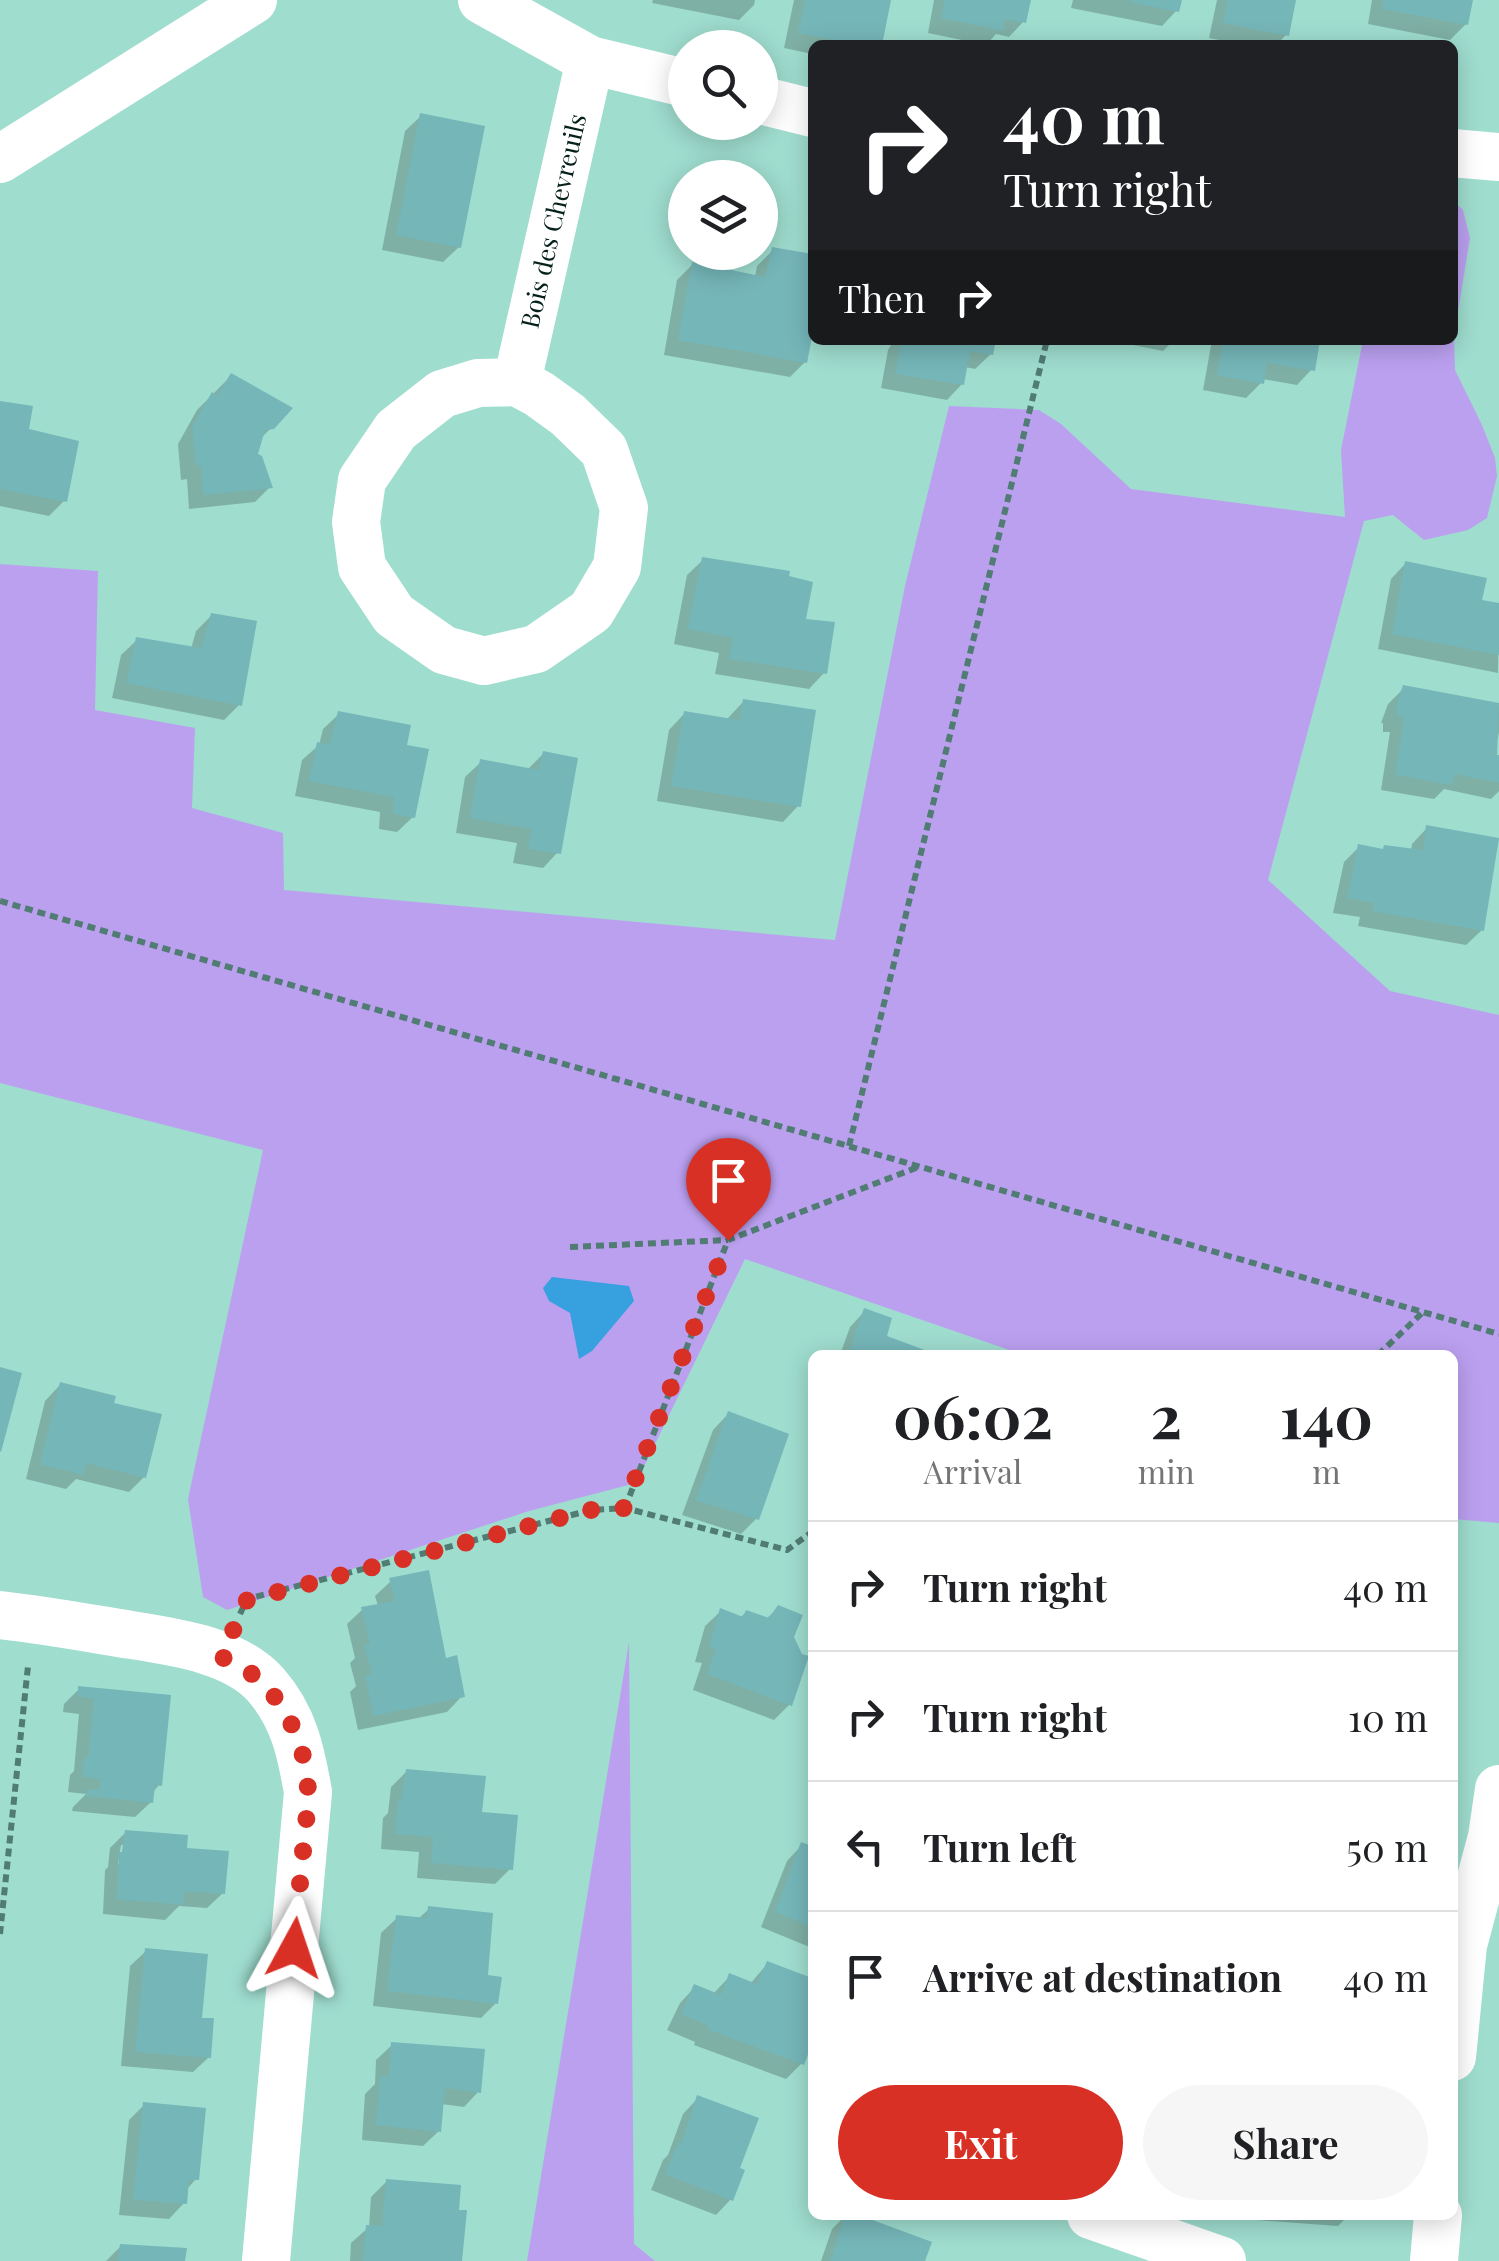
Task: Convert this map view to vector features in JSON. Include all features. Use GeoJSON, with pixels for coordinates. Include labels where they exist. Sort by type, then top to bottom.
{"type":"FeatureCollection","features":[{"type":"Feature","properties":{"kind":"street"},"geometry":{"type":"LineString","coordinates":[[0,159],[253,0]]}},
{"type":"Feature","properties":{"kind":"street"},"geometry":{"type":"LineString","coordinates":[[482,0],[590,60],[668,79]]}},
{"type":"Feature","properties":{"kind":"street","name":"Bois des Chevreuils"},"geometry":{"type":"LineString","coordinates":[[517,382],[590,60]]}},
{"type":"Feature","properties":{"kind":"street"},"geometry":{"type":"LineString","coordinates":[[778,104],[808,112]]}},
{"type":"Feature","properties":{"kind":"street"},"geometry":{"type":"LineString","coordinates":[[1458,154],[1499,157]]}},
{"type":"Feature","properties":{"kind":"street"},"geometry":{"type":"LineString","coordinates":[[517,382],[568,415],[604,450],[624,508],[617,567],[591,611],[536,649],[484,661],[444,650],[394,615],[362,567],[356,522],[362,480],[396,430],[442,394],[478,383],[517,382]]}},
{"type":"Feature","properties":{"kind":"street"},"geometry":{"type":"LineString","coordinates":[[16,1617],[194,1646],[237,1663],[264,1682],[300,1743],[308,1792],[266,2261]]}},
{"type":"Feature","properties":{"kind":"street"},"geometry":{"type":"LineString","coordinates":[[1458,1995],[1463,1945],[1496,1838],[1499,1789]]}},
{"type":"Feature","properties":{"kind":"street"},"geometry":{"type":"LineString","coordinates":[[1105,2220],[1222,2261]]}},
{"type":"Feature","properties":{"kind":"street"},"geometry":{"type":"LineString","coordinates":[[1434,2261],[1438,2220]]}},
{"type":"Feature","properties":{"kind":"path"},"geometry":{"type":"LineString","coordinates":[[849,1146],[1046,345]]}},
{"type":"Feature","properties":{"kind":"path"},"geometry":{"type":"LineString","coordinates":[[0,901],[1499,1334]]}},
{"type":"Feature","properties":{"kind":"path"},"geometry":{"type":"LineString","coordinates":[[570,1247],[728,1240],[922,1166]]}},
{"type":"Feature","properties":{"kind":"path"},"geometry":{"type":"LineString","coordinates":[[624,1508],[728,1240]]}},
{"type":"Feature","properties":{"kind":"path"},"geometry":{"type":"LineString","coordinates":[[1383,1350],[1423,1312]]}},
{"type":"Feature","properties":{"kind":"path"},"geometry":{"type":"LineString","coordinates":[[221,1657],[247,1600],[590,1510],[624,1508],[787,1550],[808,1535]]}},
{"type":"Feature","properties":{"kind":"path"},"geometry":{"type":"LineString","coordinates":[[0,1934],[20,1754],[16,1617]]}},
{"type":"Feature","properties":{"kind":"shaded area"},"geometry":{"type":"Polygon","coordinates":[[[1458,206],[1463,210],[1470,238],[1458,312],[1458,206]]]}},
{"type":"Feature","properties":{"kind":"shaded area"},"geometry":{"type":"Polygon","coordinates":[[[1362,345],[1454,345],[1455,370],[1495,458],[1497,476],[1487,518],[1468,530],[1424,540],[1393,515],[1364,521],[1268,880],[1390,991],[1499,1015],[1499,1523],[1458,1519],[1458,1350],[1009,1350],[745,1259],[636,1483],[529,1511],[227,1610],[203,1597],[188,1499],[263,1150],[0,1083],[0,564],[98,571],[95,710],[195,728],[192,808],[283,833],[284,890],[835,940],[905,586],[949,406],[1039,410],[1061,424],[1131,489],[1345,517],[1341,450],[1362,345]]]}},
{"type":"Feature","properties":{"kind":"shaded area"},"geometry":{"type":"Polygon","coordinates":[[[629,1642],[634,2244],[655,2261],[527,2261],[629,1642]]]}},
{"type":"Feature","properties":{"kind":"water"},"geometry":{"type":"Polygon","coordinates":[[[552,1277],[629,1286],[634,1301],[592,1351],[579,1359],[570,1313],[549,1301],[543,1288],[552,1277]]]}},
{"type":"Feature","properties":{"kind":"building"},"geometry":{"type":"Polygon","coordinates":[[[805,0],[891,0],[883,40],[832,40],[798,33],[805,0]]]}},
{"type":"Feature","properties":{"kind":"building"},"geometry":{"type":"Polygon","coordinates":[[[945,0],[1031,0],[1026,23],[1005,19],[1003,31],[941,18],[945,0]]]}},
{"type":"Feature","properties":{"kind":"building"},"geometry":{"type":"Polygon","coordinates":[[[1130,0],[1182,0],[1179,12],[1130,0]]]}},
{"type":"Feature","properties":{"kind":"building"},"geometry":{"type":"Polygon","coordinates":[[[1228,0],[1296,0],[1289,36],[1223,23],[1228,0]]]}},
{"type":"Feature","properties":{"kind":"building"},"geometry":{"type":"Polygon","coordinates":[[[1384,0],[1473,0],[1468,25],[1382,9],[1384,0]]]}},
{"type":"Feature","properties":{"kind":"building"},"geometry":{"type":"Polygon","coordinates":[[[420,113],[485,126],[461,248],[396,235],[420,113]]]}},
{"type":"Feature","properties":{"kind":"building"},"geometry":{"type":"Polygon","coordinates":[[[778,248],[808,253],[810,345],[807,363],[678,340],[691,270],[731,270],[765,277],[767,270],[778,270],[778,248]]]}},
{"type":"Feature","properties":{"kind":"building"},"geometry":{"type":"Polygon","coordinates":[[[900,345],[995,345],[993,355],[970,351],[964,385],[895,374],[900,345]]]}},
{"type":"Feature","properties":{"kind":"building"},"geometry":{"type":"Polygon","coordinates":[[[1222,345],[1319,345],[1315,371],[1267,363],[1264,384],[1217,375],[1222,345]]]}},
{"type":"Feature","properties":{"kind":"building"},"geometry":{"type":"Polygon","coordinates":[[[231,373],[293,408],[274,429],[265,430],[258,454],[273,488],[203,495],[192,427],[212,392],[217,396],[231,373]]]}},
{"type":"Feature","properties":{"kind":"building"},"geometry":{"type":"Polygon","coordinates":[[[0,401],[33,406],[29,429],[79,441],[67,502],[0,489],[0,401]]]}},
{"type":"Feature","properties":{"kind":"building"},"geometry":{"type":"Polygon","coordinates":[[[702,557],[790,571],[789,576],[813,582],[806,619],[835,622],[827,674],[729,659],[733,638],[688,629],[702,557]]]}},
{"type":"Feature","properties":{"kind":"building"},"geometry":{"type":"Polygon","coordinates":[[[1405,561],[1487,578],[1482,600],[1499,603],[1499,655],[1392,634],[1405,561]]]}},
{"type":"Feature","properties":{"kind":"building"},"geometry":{"type":"Polygon","coordinates":[[[211,613],[257,621],[242,706],[126,683],[136,637],[201,648],[211,613]]]}},
{"type":"Feature","properties":{"kind":"building"},"geometry":{"type":"Polygon","coordinates":[[[1403,685],[1499,703],[1499,783],[1455,774],[1452,785],[1395,775],[1404,717],[1397,717],[1395,709],[1403,685]]]}},
{"type":"Feature","properties":{"kind":"building"},"geometry":{"type":"Polygon","coordinates":[[[743,699],[816,710],[801,807],[671,786],[684,711],[739,720],[743,699]]]}},
{"type":"Feature","properties":{"kind":"building"},"geometry":{"type":"Polygon","coordinates":[[[338,711],[411,725],[407,745],[429,749],[415,818],[393,814],[394,797],[309,781],[317,742],[329,745],[338,711]]]}},
{"type":"Feature","properties":{"kind":"building"},"geometry":{"type":"Polygon","coordinates":[[[543,751],[578,758],[561,854],[528,849],[531,829],[470,818],[480,759],[539,770],[543,751]]]}},
{"type":"Feature","properties":{"kind":"building"},"geometry":{"type":"Polygon","coordinates":[[[1426,825],[1499,838],[1484,931],[1372,911],[1374,903],[1347,898],[1358,844],[1423,850],[1426,825]]]}},
{"type":"Feature","properties":{"kind":"building"},"geometry":{"type":"Polygon","coordinates":[[[864,1308],[892,1318],[887,1336],[925,1350],[850,1350],[864,1308]]]}},
{"type":"Feature","properties":{"kind":"building"},"geometry":{"type":"Polygon","coordinates":[[[0,1367],[22,1373],[1,1452],[0,1451],[0,1367]]]}},
{"type":"Feature","properties":{"kind":"building"},"geometry":{"type":"Polygon","coordinates":[[[60,1382],[116,1396],[114,1403],[162,1414],[146,1478],[86,1463],[84,1475],[40,1464],[60,1382]]]}},
{"type":"Feature","properties":{"kind":"building"},"geometry":{"type":"Polygon","coordinates":[[[728,1411],[789,1434],[759,1520],[696,1500],[728,1411]]]}},
{"type":"Feature","properties":{"kind":"building"},"geometry":{"type":"Polygon","coordinates":[[[429,1570],[446,1658],[457,1655],[465,1697],[373,1716],[365,1675],[372,1674],[364,1645],[370,1644],[361,1607],[395,1601],[389,1578],[429,1570]]]}},
{"type":"Feature","properties":{"kind":"building"},"geometry":{"type":"Polygon","coordinates":[[[778,1605],[803,1615],[794,1637],[808,1659],[792,1706],[707,1674],[716,1648],[709,1647],[720,1608],[743,1617],[746,1610],[769,1618],[778,1605]]]}},
{"type":"Feature","properties":{"kind":"building"},"geometry":{"type":"Polygon","coordinates":[[[78,1686],[171,1695],[162,1786],[155,1785],[153,1803],[86,1796],[87,1789],[99,1790],[101,1779],[82,1777],[84,1757],[88,1758],[94,1699],[78,1697],[78,1686]]]}},
{"type":"Feature","properties":{"kind":"building"},"geometry":{"type":"Polygon","coordinates":[[[406,1769],[486,1776],[482,1812],[518,1815],[513,1870],[431,1863],[433,1837],[395,1834],[406,1769]]]}},
{"type":"Feature","properties":{"kind":"building"},"geometry":{"type":"Polygon","coordinates":[[[125,1830],[188,1835],[187,1848],[229,1851],[225,1894],[185,1891],[183,1905],[117,1899],[119,1852],[125,1830]]]}},
{"type":"Feature","properties":{"kind":"building"},"geometry":{"type":"Polygon","coordinates":[[[801,1842],[808,1845],[808,1925],[775,1912],[801,1842]]]}},
{"type":"Feature","properties":{"kind":"building"},"geometry":{"type":"Polygon","coordinates":[[[428,1906],[493,1913],[488,1975],[502,1977],[498,2004],[387,1991],[396,1915],[427,1918],[428,1906]]]}},
{"type":"Feature","properties":{"kind":"building"},"geometry":{"type":"Polygon","coordinates":[[[145,1948],[208,1954],[202,2018],[214,2018],[211,2058],[135,2052],[145,1948]]]}},
{"type":"Feature","properties":{"kind":"building"},"geometry":{"type":"Polygon","coordinates":[[[767,1961],[808,1976],[808,2054],[804,2065],[707,2029],[709,2026],[681,2014],[694,1984],[721,1995],[729,1973],[757,1984],[767,1961]]]}},
{"type":"Feature","properties":{"kind":"building"},"geometry":{"type":"Polygon","coordinates":[[[391,2042],[485,2049],[481,2093],[445,2088],[441,2132],[376,2125],[380,2076],[389,2077],[391,2042]]]}},
{"type":"Feature","properties":{"kind":"building"},"geometry":{"type":"Polygon","coordinates":[[[697,2095],[759,2118],[740,2168],[745,2170],[733,2201],[665,2174],[678,2142],[681,2144],[697,2095]]]}},
{"type":"Feature","properties":{"kind":"building"},"geometry":{"type":"Polygon","coordinates":[[[143,2102],[206,2108],[199,2180],[189,2180],[187,2204],[133,2200],[143,2102]]]}},
{"type":"Feature","properties":{"kind":"building"},"geometry":{"type":"Polygon","coordinates":[[[386,2179],[461,2185],[459,2210],[467,2210],[462,2261],[363,2261],[366,2225],[382,2226],[386,2179]]]}},
{"type":"Feature","properties":{"kind":"building"},"geometry":{"type":"Polygon","coordinates":[[[843,2220],[873,2220],[932,2242],[925,2261],[830,2261],[843,2220]]]}},
{"type":"Feature","properties":{"kind":"building"},"geometry":{"type":"Polygon","coordinates":[[[120,2244],[187,2248],[185,2261],[118,2261],[120,2244]]]}},
{"type":"Feature","properties":{"kind":"route"},"geometry":{"type":"LineString","coordinates":[[294,1948],[308,1792],[300,1743],[279,1703],[264,1682],[221,1657],[247,1600],[590,1510],[624,1508],[728,1240]]}}]}
